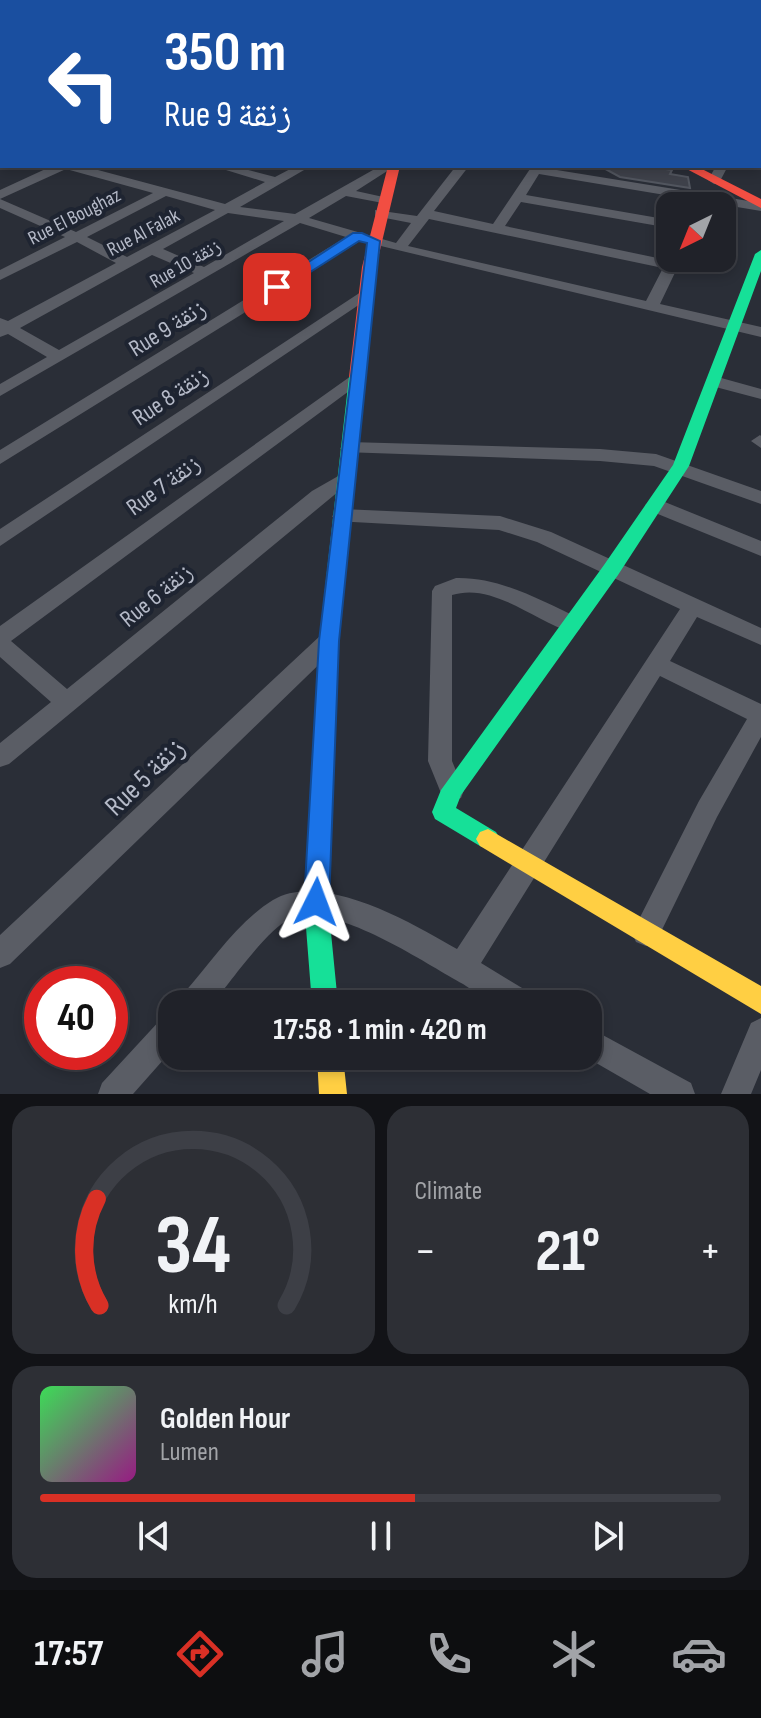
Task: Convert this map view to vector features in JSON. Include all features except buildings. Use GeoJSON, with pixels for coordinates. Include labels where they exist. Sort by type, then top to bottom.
{"type":"FeatureCollection","features":[{"type":"Feature","properties":{"kind":"street"},"geometry":{"type":"LineString","coordinates":[[0,195],[58,168]]}},
{"type":"Feature","properties":{"kind":"street"},"geometry":{"type":"LineString","coordinates":[[77,168],[228,209],[299,219],[399,248],[761,332]]}},
{"type":"Feature","properties":{"kind":"street"},"geometry":{"type":"LineString","coordinates":[[226,168],[278,182]]}},
{"type":"Feature","properties":{"kind":"street","name":"Rue Al Falak"},"geometry":{"type":"LineString","coordinates":[[3,328],[302,168]]}},
{"type":"Feature","properties":{"kind":"street","name":"Rue 10 زنقة"},"geometry":{"type":"LineString","coordinates":[[0,391],[388,168]]}},
{"type":"Feature","properties":{"kind":"street"},"geometry":{"type":"LineString","coordinates":[[324,990],[316,902],[329,641],[367,293],[366,239],[382,207],[392,168]]}},
{"type":"Feature","properties":{"kind":"street"},"geometry":{"type":"LineString","coordinates":[[399,248],[462,168]]}},
{"type":"Feature","properties":{"kind":"street"},"geometry":{"type":"LineString","coordinates":[[497,228],[536,168],[656,193]]}},
{"type":"Feature","properties":{"kind":"street"},"geometry":{"type":"LineString","coordinates":[[601,181],[608,168]]}},
{"type":"Feature","properties":{"kind":"street"},"geometry":{"type":"LineString","coordinates":[[696,168],[718,173],[761,206]]}},
{"type":"Feature","properties":{"kind":"street","name":"Rue El Boughaz"},"geometry":{"type":"LineString","coordinates":[[3,271],[166,191]]}},
{"type":"Feature","properties":{"kind":"street"},"geometry":{"type":"LineString","coordinates":[[344,192],[382,207],[424,218],[497,228],[656,259]]}},
{"type":"Feature","properties":{"kind":"street"},"geometry":{"type":"LineString","coordinates":[[517,197],[656,222]]}},
{"type":"Feature","properties":{"kind":"street"},"geometry":{"type":"LineString","coordinates":[[0,203],[127,263]]}},
{"type":"Feature","properties":{"kind":"street"},"geometry":{"type":"LineString","coordinates":[[736,205],[761,206]]}},
{"type":"Feature","properties":{"kind":"street","name":"Rue 9 زنقة"},"geometry":{"type":"LineString","coordinates":[[0,458],[366,239]]}},
{"type":"Feature","properties":{"kind":"street"},"geometry":{"type":"LineString","coordinates":[[153,250],[206,273]]}},
{"type":"Feature","properties":{"kind":"street"},"geometry":{"type":"LineString","coordinates":[[761,254],[681,466],[611,570],[452,790],[443,812],[761,1001]]}},
{"type":"Feature","properties":{"kind":"street"},"geometry":{"type":"LineString","coordinates":[[652,305],[668,272]]}},
{"type":"Feature","properties":{"kind":"street","name":"Rue 8 زنقة"},"geometry":{"type":"LineString","coordinates":[[0,539],[367,293]]}},
{"type":"Feature","properties":{"kind":"street"},"geometry":{"type":"LineString","coordinates":[[3,328],[59,357]]}},
{"type":"Feature","properties":{"kind":"street","name":"Rue 7 زنقة"},"geometry":{"type":"LineString","coordinates":[[0,637],[358,376]]}},
{"type":"Feature","properties":{"kind":"street"},"geometry":{"type":"LineString","coordinates":[[714,381],[761,394]]}},
{"type":"Feature","properties":{"kind":"street"},"geometry":{"type":"LineString","coordinates":[[349,448],[600,455],[656,460],[681,466],[761,498]]}},
{"type":"Feature","properties":{"kind":"street","name":"Rue 6 زنقة"},"geometry":{"type":"LineString","coordinates":[[0,757],[307,506],[347,477]]}},
{"type":"Feature","properties":{"kind":"street"},"geometry":{"type":"LineString","coordinates":[[655,505],[761,549]]}},
{"type":"Feature","properties":{"kind":"street"},"geometry":{"type":"LineString","coordinates":[[342,516],[500,523],[531,531],[761,637]]}},
{"type":"Feature","properties":{"kind":"street"},"geometry":{"type":"LineString","coordinates":[[452,790],[440,761],[442,591],[458,584],[482,586],[571,624]]}},
{"type":"Feature","properties":{"kind":"street"},"geometry":{"type":"LineString","coordinates":[[461,969],[693,606]]}},
{"type":"Feature","properties":{"kind":"street","name":"Rue 5 زنقة"},"geometry":{"type":"LineString","coordinates":[[0,954],[329,641]]}},
{"type":"Feature","properties":{"kind":"street"},"geometry":{"type":"LineString","coordinates":[[0,644],[66,701]]}},
{"type":"Feature","properties":{"kind":"street"},"geometry":{"type":"LineString","coordinates":[[646,933],[708,809],[761,715],[658,665]]}},
{"type":"Feature","properties":{"kind":"street"},"geometry":{"type":"LineString","coordinates":[[206,990],[283,908],[295,903],[316,902],[346,908],[381,924],[498,990]]}},
{"type":"Feature","properties":{"kind":"street"},"geometry":{"type":"LineString","coordinates":[[736,1094],[761,1033]]}},
{"type":"Feature","properties":{"kind":"street"},"geometry":{"type":"LineString","coordinates":[[113,1094],[158,1044]]}},
{"type":"Feature","properties":{"kind":"street"},"geometry":{"type":"LineString","coordinates":[[602,1050],[680,1094]]}},
{"type":"Feature","properties":{"kind":"street"},"geometry":{"type":"LineString","coordinates":[[331,1070],[333,1094]]}},
{"type":"Feature","properties":{"kind":"traffic: fast"},"geometry":{"type":"LineString","coordinates":[[488,839],[443,812],[452,790],[611,570],[681,466],[761,254]]}},
{"type":"Feature","properties":{"kind":"traffic: fast"},"geometry":{"type":"LineString","coordinates":[[324,990],[316,902],[329,641],[357,377]]}},
{"type":"Feature","properties":{"kind":"traffic: slow"},"geometry":{"type":"LineString","coordinates":[[488,839],[761,1001]]}},
{"type":"Feature","properties":{"kind":"traffic: slow"},"geometry":{"type":"LineString","coordinates":[[331,1070],[333,1094]]}},
{"type":"Feature","properties":{"kind":"traffic: jam"},"geometry":{"type":"LineString","coordinates":[[357,377],[369,267],[394,168]]}},
{"type":"Feature","properties":{"kind":"traffic: jam"},"geometry":{"type":"LineString","coordinates":[[691,168],[761,204]]}},
{"type":"Feature","properties":{"kind":"route"},"geometry":{"type":"LineString","coordinates":[[277,287],[358,236],[374,241],[329,641],[316,902]]}}]}
